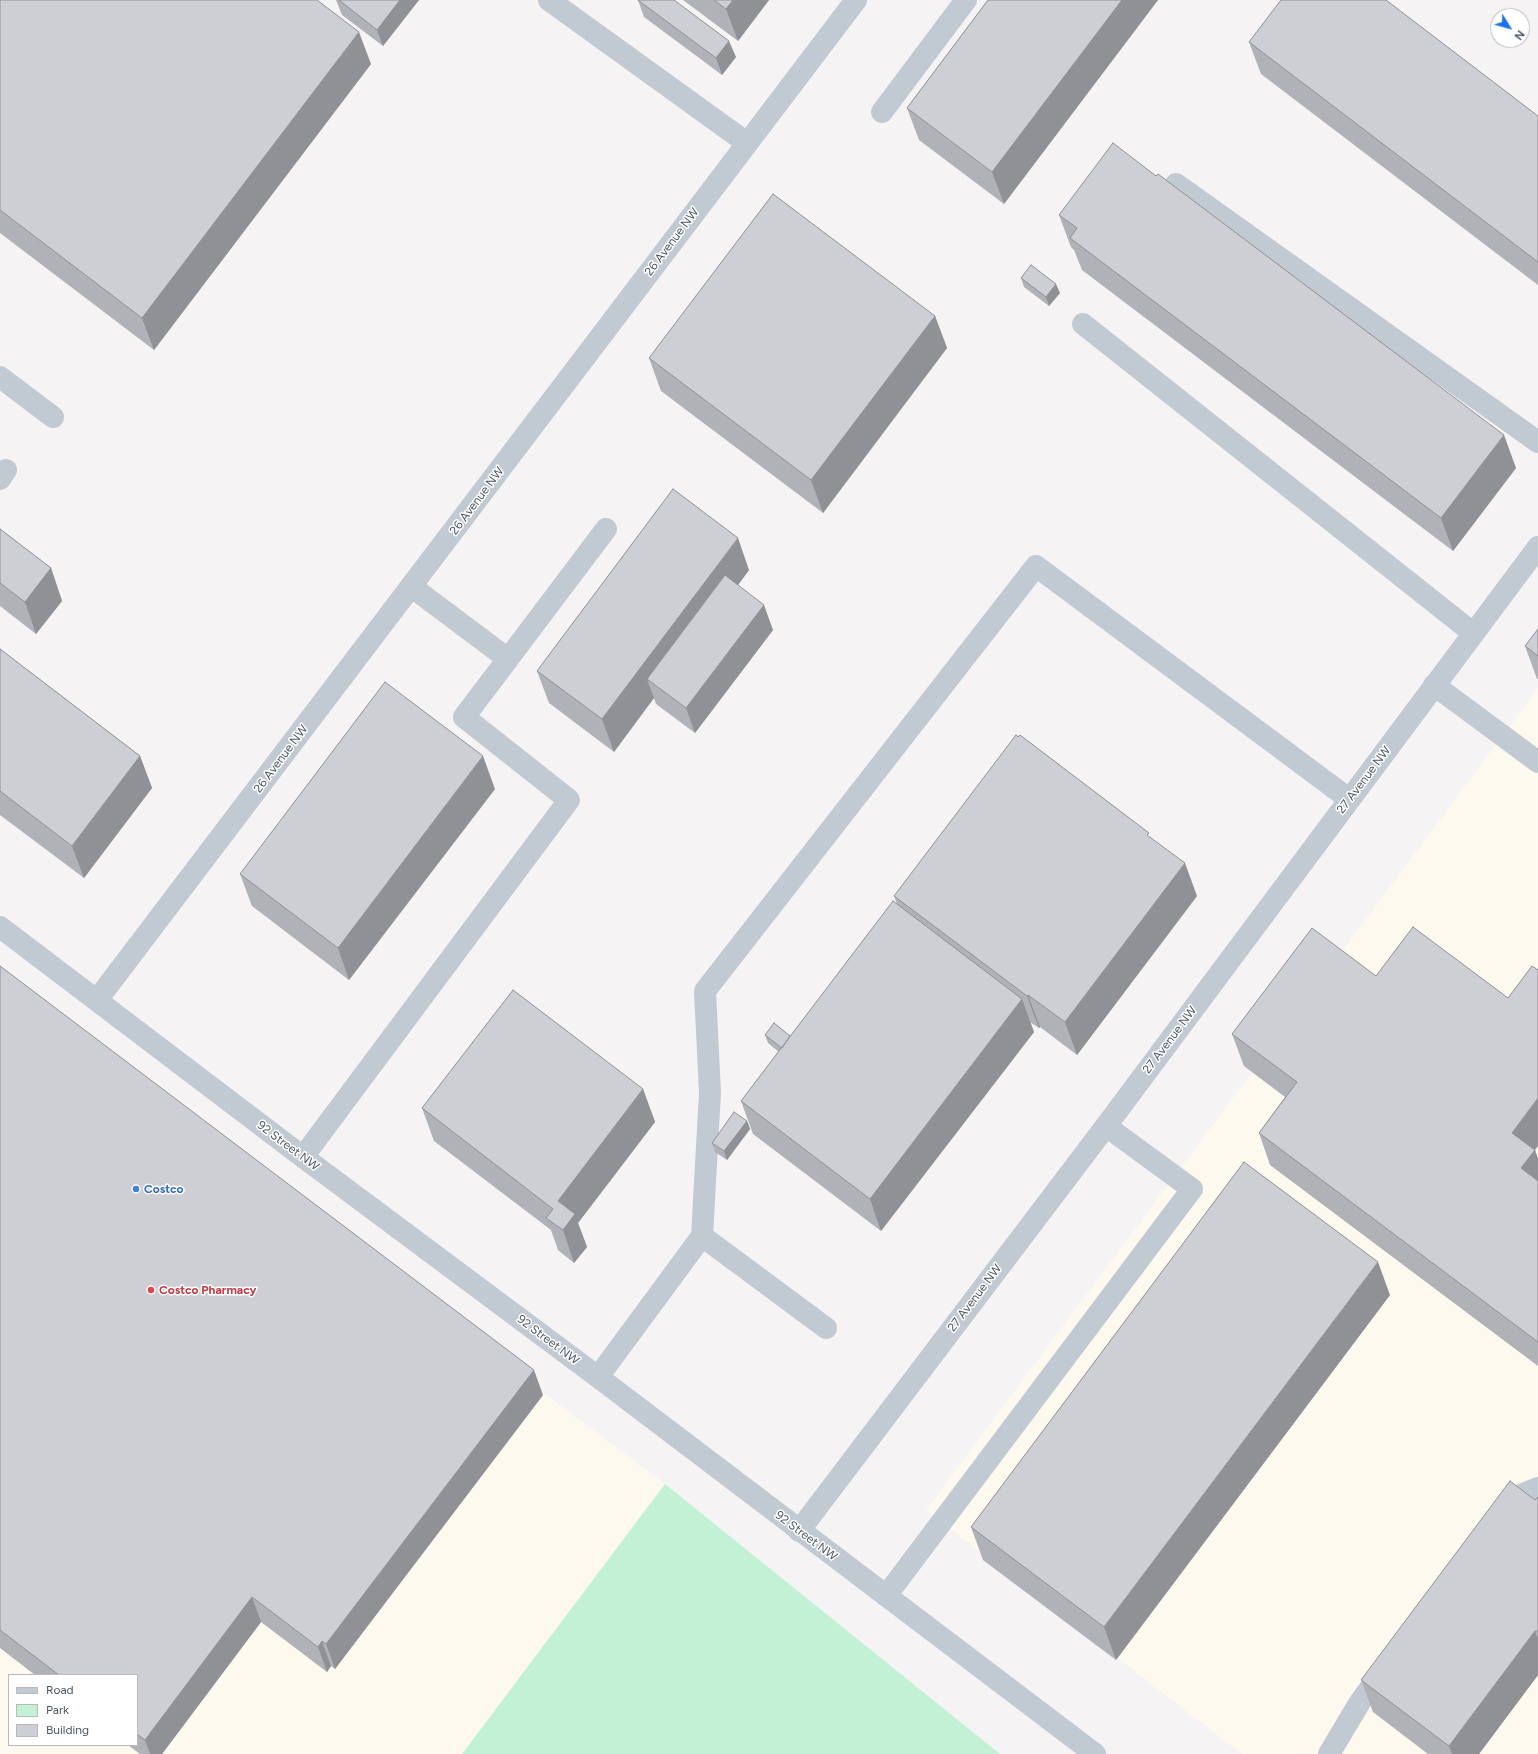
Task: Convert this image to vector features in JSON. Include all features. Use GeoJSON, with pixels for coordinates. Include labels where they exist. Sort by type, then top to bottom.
{"type":"FeatureCollection","features":[{"type":"Feature","properties":{"kind":"street"},"geometry":{"type":"LineString","coordinates":[[549,0],[748,143]]}},
{"type":"Feature","properties":{"kind":"street","name":"26 Avenue NW"},"geometry":{"type":"LineString","coordinates":[[97,1000],[412,588],[856,0]]}},
{"type":"Feature","properties":{"kind":"street"},"geometry":{"type":"LineString","coordinates":[[882,112],[966,0]]}},
{"type":"Feature","properties":{"kind":"street"},"geometry":{"type":"LineString","coordinates":[[1176,184],[1538,442]]}},
{"type":"Feature","properties":{"kind":"street"},"geometry":{"type":"LineString","coordinates":[[1083,324],[1473,633]]}},
{"type":"Feature","properties":{"kind":"street"},"geometry":{"type":"LineString","coordinates":[[0,377],[53,417]]}},
{"type":"Feature","properties":{"kind":"street"},"geometry":{"type":"LineString","coordinates":[[303,1157],[569,800],[464,718],[606,528]]}},
{"type":"Feature","properties":{"kind":"street","name":"27 Avenue NW"},"geometry":{"type":"LineString","coordinates":[[799,1531],[1106,1126],[1538,546]]}},
{"type":"Feature","properties":{"kind":"street"},"geometry":{"type":"LineString","coordinates":[[598,1377],[702,1236],[710,1093],[705,991],[1036,566],[1349,799]]}},
{"type":"Feature","properties":{"kind":"street"},"geometry":{"type":"LineString","coordinates":[[412,588],[508,659]]}},
{"type":"Feature","properties":{"kind":"street"},"geometry":{"type":"LineString","coordinates":[[1434,685],[1538,762]]}},
{"type":"Feature","properties":{"kind":"street","name":"92 Street NW"},"geometry":{"type":"LineString","coordinates":[[0,927],[303,1157],[598,1377],[799,1531],[1095,1754]]}},
{"type":"Feature","properties":{"kind":"street"},"geometry":{"type":"LineString","coordinates":[[886,1596],[1192,1189],[1106,1126]]}},
{"type":"Feature","properties":{"kind":"street"},"geometry":{"type":"LineString","coordinates":[[702,1236],[826,1328]]}},
{"type":"Feature","properties":{"kind":"street"},"geometry":{"type":"LineString","coordinates":[[1490,1530],[1514,1498],[1538,1488]]}},
{"type":"Feature","properties":{"kind":"street"},"geometry":{"type":"LineString","coordinates":[[1329,1754],[1360,1702],[1398,1651]]}},
{"type":"Feature","properties":{"kind":"shaded area"},"geometry":{"type":"Polygon","coordinates":[[[1538,688],[1538,1754],[1242,1754],[926,1510],[1538,688]]]}},
{"type":"Feature","properties":{"kind":"shaded area","name":"Costco"},"geometry":{"type":"Polygon","coordinates":[[[0,985],[665,1484],[462,1754],[0,1754],[0,985]]]}},
{"type":"Feature","properties":{"kind":"green space"},"geometry":{"type":"Polygon","coordinates":[[[665,1484],[1000,1754],[462,1754],[665,1484]]]}},
{"type":"Feature","properties":{"kind":"building"},"geometry":{"type":"Polygon","coordinates":[[[0,0],[317,0],[359,32],[142,318],[0,210],[0,0]]]}},
{"type":"Feature","properties":{"kind":"building"},"geometry":{"type":"Polygon","coordinates":[[[339,0],[400,0],[377,30],[339,0]]]}},
{"type":"Feature","properties":{"kind":"building"},"geometry":{"type":"Polygon","coordinates":[[[638,0],[674,0],[729,41],[716,58],[638,0]]]}},
{"type":"Feature","properties":{"kind":"building"},"geometry":{"type":"Polygon","coordinates":[[[714,0],[733,0],[726,9],[714,0]]]}},
{"type":"Feature","properties":{"kind":"building"},"geometry":{"type":"Polygon","coordinates":[[[988,0],[1122,0],[992,172],[907,108],[988,0]]]}},
{"type":"Feature","properties":{"kind":"building"},"geometry":{"type":"Polygon","coordinates":[[[1281,0],[1386,0],[1538,116],[1538,262],[1249,42],[1281,0]]]}},
{"type":"Feature","properties":{"kind":"building"},"geometry":{"type":"Polygon","coordinates":[[[1113,143],[1156,176],[1158,174],[1504,435],[1441,518],[1070,238],[1077,228],[1059,215],[1113,143]]]}},
{"type":"Feature","properties":{"kind":"building"},"geometry":{"type":"Polygon","coordinates":[[[773,194],[935,316],[811,480],[649,358],[773,194]]]}},
{"type":"Feature","properties":{"kind":"building"},"geometry":{"type":"Polygon","coordinates":[[[1031,265],[1056,284],[1046,297],[1021,278],[1031,265]]]}},
{"type":"Feature","properties":{"kind":"building"},"geometry":{"type":"Polygon","coordinates":[[[673,489],[738,538],[602,719],[537,671],[673,489]]]}},
{"type":"Feature","properties":{"kind":"building"},"geometry":{"type":"Polygon","coordinates":[[[0,529],[51,568],[25,602],[0,583],[0,529]]]}},
{"type":"Feature","properties":{"kind":"building"},"geometry":{"type":"Polygon","coordinates":[[[725,575],[764,605],[686,708],[647,679],[725,575]]]}},
{"type":"Feature","properties":{"kind":"building"},"geometry":{"type":"Polygon","coordinates":[[[1538,629],[1538,656],[1525,646],[1538,629]]]}},
{"type":"Feature","properties":{"kind":"building"},"geometry":{"type":"Polygon","coordinates":[[[0,649],[140,756],[72,846],[0,791],[0,649]]]}},
{"type":"Feature","properties":{"kind":"building"},"geometry":{"type":"Polygon","coordinates":[[[385,682],[483,756],[338,948],[240,874],[385,682]]]}},
{"type":"Feature","properties":{"kind":"building"},"geometry":{"type":"Polygon","coordinates":[[[1016,735],[1018,737],[1020,735],[1149,833],[1147,835],[1185,863],[1065,1022],[1028,995],[1027,996],[894,896],[1016,735]]]}},
{"type":"Feature","properties":{"kind":"building"},"geometry":{"type":"Polygon","coordinates":[[[893,901],[1022,999],[870,1199],[741,1101],[893,901]]]}},
{"type":"Feature","properties":{"kind":"building"},"geometry":{"type":"Polygon","coordinates":[[[1413,927],[1508,998],[1532,966],[1538,970],[1538,1098],[1512,1133],[1535,1150],[1521,1168],[1538,1181],[1538,1342],[1259,1133],[1297,1082],[1232,1034],[1312,928],[1376,976],[1413,927]]]}},
{"type":"Feature","properties":{"kind":"building","name":"Costco"},"geometry":{"type":"Polygon","coordinates":[[[0,966],[534,1370],[326,1644],[322,1641],[318,1647],[252,1597],[145,1740],[138,1735],[138,1674],[58,1674],[0,1630],[0,966]]]}},
{"type":"Feature","properties":{"kind":"building"},"geometry":{"type":"Polygon","coordinates":[[[513,990],[643,1089],[558,1201],[575,1214],[563,1230],[546,1218],[553,1209],[422,1108],[513,990]]]}},
{"type":"Feature","properties":{"kind":"building"},"geometry":{"type":"Polygon","coordinates":[[[774,1023],[790,1036],[782,1048],[765,1035],[774,1023]]]}},
{"type":"Feature","properties":{"kind":"building"},"geometry":{"type":"Polygon","coordinates":[[[734,1112],[747,1121],[724,1151],[712,1143],[734,1112]]]}},
{"type":"Feature","properties":{"kind":"building"},"geometry":{"type":"Polygon","coordinates":[[[1244,1162],[1378,1262],[1104,1627],[971,1527],[1244,1162]]]}},
{"type":"Feature","properties":{"kind":"building"},"geometry":{"type":"Polygon","coordinates":[[[1510,1481],[1535,1500],[1538,1497],[1538,1631],[1535,1631],[1449,1746],[1361,1680],[1510,1481]]]}},
{"type":"Feature","properties":{"kind":"place","name":"Costco"},"geometry":{"type":"Point","coordinates":[136,1189]}},
{"type":"Feature","properties":{"kind":"place","name":"Costco Pharmacy"},"geometry":{"type":"Point","coordinates":[151,1290]}}]}
